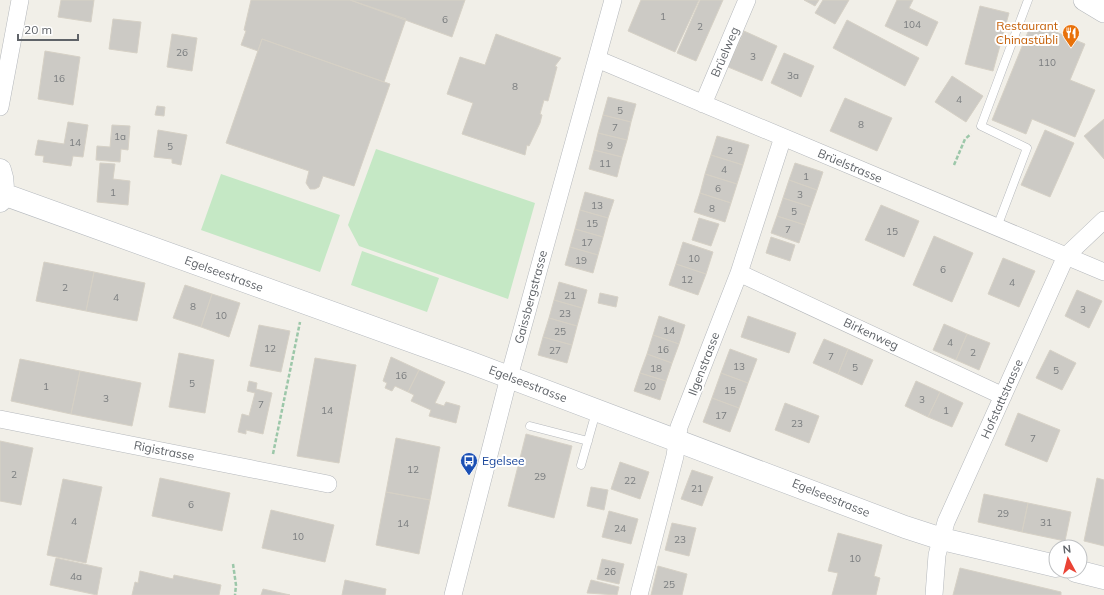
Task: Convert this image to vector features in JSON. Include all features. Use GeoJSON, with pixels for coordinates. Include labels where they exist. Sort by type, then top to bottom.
{"type":"FeatureCollection","features":[{"type":"Feature","properties":{"kind":"main road"},"geometry":{"type":"LineString","coordinates":[[0,170],[4,182],[1,197]]}},
{"type":"Feature","properties":{"kind":"main road","name":"Egelseestrasse"},"geometry":{"type":"LineString","coordinates":[[1,197],[305,303],[509,377],[796,484],[844,504],[942,539],[1048,564]]}},
{"type":"Feature","properties":{"kind":"main road"},"geometry":{"type":"LineString","coordinates":[[1088,574],[1104,578]]}},
{"type":"Feature","properties":{"kind":"street"},"geometry":{"type":"LineString","coordinates":[[0,107],[20,0]]}},
{"type":"Feature","properties":{"kind":"street","name":"Gaissbergstrasse"},"geometry":{"type":"LineString","coordinates":[[453,595],[509,377],[613,0]]}},
{"type":"Feature","properties":{"kind":"street","name":"Brüelweg"},"geometry":{"type":"LineString","coordinates":[[703,104],[747,0]]}},
{"type":"Feature","properties":{"kind":"street"},"geometry":{"type":"LineString","coordinates":[[1084,0],[1104,12]]}},
{"type":"Feature","properties":{"kind":"street","name":"Brüelstrasse"},"geometry":{"type":"LineString","coordinates":[[597,59],[1104,272]]}},
{"type":"Feature","properties":{"kind":"street","name":"Ilgenstrasse"},"geometry":{"type":"LineString","coordinates":[[639,595],[678,440],[679,426],[739,273],[783,137]]}},
{"type":"Feature","properties":{"kind":"street","name":"Hofstattstrasse"},"geometry":{"type":"LineString","coordinates":[[934,595],[937,555],[946,522],[1066,256],[1104,220]]}},
{"type":"Feature","properties":{"kind":"street","name":"Birkenweg"},"geometry":{"type":"LineString","coordinates":[[739,273],[1003,396]]}},
{"type":"Feature","properties":{"kind":"street","name":"Rigistrasse"},"geometry":{"type":"LineString","coordinates":[[0,419],[328,484]]}},
{"type":"Feature","properties":{"kind":"lane"},"geometry":{"type":"LineString","coordinates":[[996,227],[1027,148],[981,126],[1028,0]]}},
{"type":"Feature","properties":{"kind":"lane"},"geometry":{"type":"LineString","coordinates":[[581,465],[597,410]]}},
{"type":"Feature","properties":{"kind":"lane"},"geometry":{"type":"LineString","coordinates":[[530,426],[588,442]]}},
{"type":"Feature","properties":{"kind":"path"},"geometry":{"type":"LineString","coordinates":[[954,164],[964,139],[981,126]]}},
{"type":"Feature","properties":{"kind":"path"},"geometry":{"type":"LineString","coordinates":[[269,472],[305,303]]}},
{"type":"Feature","properties":{"kind":"path"},"geometry":{"type":"LineString","coordinates":[[233,564],[236,585],[235,595]]}},
{"type":"Feature","properties":{"kind":"green space"},"geometry":{"type":"Polygon","coordinates":[[[376,149],[535,203],[508,299],[359,246],[348,225],[376,149]]]}},
{"type":"Feature","properties":{"kind":"green space"},"geometry":{"type":"Polygon","coordinates":[[[221,174],[340,215],[320,272],[201,230],[221,174]]]}},
{"type":"Feature","properties":{"kind":"green space"},"geometry":{"type":"Polygon","coordinates":[[[362,251],[439,278],[427,312],[351,285],[362,251]]]}},
{"type":"Feature","properties":{"kind":"building"},"geometry":{"type":"Polygon","coordinates":[[[61,0],[94,0],[91,22],[58,17],[61,0]]]}},
{"type":"Feature","properties":{"kind":"building"},"geometry":{"type":"Polygon","coordinates":[[[251,0],[350,0],[406,19],[384,82],[262,39],[258,51],[241,45],[246,31],[244,30],[251,0]]]}},
{"type":"Feature","properties":{"kind":"building"},"geometry":{"type":"Polygon","coordinates":[[[350,0],[465,0],[452,37],[350,0]]]}},
{"type":"Feature","properties":{"kind":"building"},"geometry":{"type":"Polygon","coordinates":[[[641,0],[699,0],[675,52],[628,31],[641,0]]]}},
{"type":"Feature","properties":{"kind":"building"},"geometry":{"type":"Polygon","coordinates":[[[700,0],[723,0],[696,61],[677,53],[700,0]]]}},
{"type":"Feature","properties":{"kind":"building"},"geometry":{"type":"Polygon","coordinates":[[[804,0],[819,0],[815,6],[804,0]]]}},
{"type":"Feature","properties":{"kind":"building"},"geometry":{"type":"Polygon","coordinates":[[[823,0],[849,0],[835,24],[815,13],[823,0]]]}},
{"type":"Feature","properties":{"kind":"building"},"geometry":{"type":"Polygon","coordinates":[[[897,0],[913,0],[909,8],[938,22],[927,46],[885,26],[897,0]]]}},
{"type":"Feature","properties":{"kind":"building"},"geometry":{"type":"Polygon","coordinates":[[[980,6],[1009,13],[993,71],[965,64],[980,6]]]}},
{"type":"Feature","properties":{"kind":"building"},"geometry":{"type":"Polygon","coordinates":[[[113,19],[141,22],[137,53],[109,49],[113,19]]]}},
{"type":"Feature","properties":{"kind":"building"},"geometry":{"type":"Polygon","coordinates":[[[847,20],[919,58],[905,86],[833,48],[847,20]]]}},
{"type":"Feature","properties":{"kind":"building"},"geometry":{"type":"Polygon","coordinates":[[[1032,22],[1085,44],[1070,80],[1095,90],[1075,137],[1032,119],[1026,134],[992,120],[1032,22]]]}},
{"type":"Feature","properties":{"kind":"building"},"geometry":{"type":"Polygon","coordinates":[[[744,31],[777,46],[762,81],[728,67],[744,31]]]}},
{"type":"Feature","properties":{"kind":"building"},"geometry":{"type":"Polygon","coordinates":[[[172,34],[197,38],[192,71],[167,67],[172,34]]]}},
{"type":"Feature","properties":{"kind":"building"},"geometry":{"type":"Polygon","coordinates":[[[496,34],[561,58],[555,66],[557,67],[548,101],[544,100],[540,114],[542,115],[540,123],[529,146],[527,145],[525,155],[462,134],[473,103],[447,94],[460,57],[485,65],[496,34]]]}},
{"type":"Feature","properties":{"kind":"building"},"geometry":{"type":"Polygon","coordinates":[[[262,39],[390,84],[354,186],[323,176],[319,187],[310,189],[306,183],[309,171],[226,143],[262,39]]]}},
{"type":"Feature","properties":{"kind":"building"},"geometry":{"type":"Polygon","coordinates":[[[45,51],[80,57],[73,105],[38,99],[45,51]]]}},
{"type":"Feature","properties":{"kind":"building"},"geometry":{"type":"Polygon","coordinates":[[[784,53],[814,66],[801,97],[771,83],[784,53]]]}},
{"type":"Feature","properties":{"kind":"building"},"geometry":{"type":"Polygon","coordinates":[[[952,76],[983,96],[966,122],[935,102],[952,76]]]}},
{"type":"Feature","properties":{"kind":"building"},"geometry":{"type":"Polygon","coordinates":[[[608,97],[636,104],[631,122],[603,115],[608,97]]]}},
{"type":"Feature","properties":{"kind":"building"},"geometry":{"type":"Polygon","coordinates":[[[845,98],[892,118],[877,151],[830,131],[845,98]]]}},
{"type":"Feature","properties":{"kind":"building"},"geometry":{"type":"Polygon","coordinates":[[[157,106],[165,107],[164,116],[155,115],[157,106]]]}},
{"type":"Feature","properties":{"kind":"building"},"geometry":{"type":"Polygon","coordinates":[[[603,115],[631,122],[627,140],[598,133],[603,115]]]}},
{"type":"Feature","properties":{"kind":"building"},"geometry":{"type":"Polygon","coordinates":[[[1104,119],[1104,159],[1084,136],[1104,119]]]}},
{"type":"Feature","properties":{"kind":"building"},"geometry":{"type":"Polygon","coordinates":[[[68,122],[88,125],[83,157],[73,156],[71,166],[43,162],[44,156],[35,155],[38,140],[64,144],[68,122]]]}},
{"type":"Feature","properties":{"kind":"building"},"geometry":{"type":"Polygon","coordinates":[[[112,125],[130,126],[128,150],[121,149],[120,162],[96,160],[97,146],[110,147],[112,125]]]}},
{"type":"Feature","properties":{"kind":"building"},"geometry":{"type":"Polygon","coordinates":[[[158,130],[187,135],[181,165],[172,163],[172,159],[154,157],[158,130]]]}},
{"type":"Feature","properties":{"kind":"building"},"geometry":{"type":"Polygon","coordinates":[[[1045,130],[1074,143],[1050,197],[1021,185],[1045,130]]]}},
{"type":"Feature","properties":{"kind":"building"},"geometry":{"type":"Polygon","coordinates":[[[598,133],[627,140],[622,157],[594,150],[598,133]]]}},
{"type":"Feature","properties":{"kind":"building"},"geometry":{"type":"Polygon","coordinates":[[[717,136],[749,145],[743,165],[711,155],[717,136]]]}},
{"type":"Feature","properties":{"kind":"building"},"geometry":{"type":"Polygon","coordinates":[[[594,150],[622,157],[617,177],[589,169],[594,150]]]}},
{"type":"Feature","properties":{"kind":"building"},"geometry":{"type":"Polygon","coordinates":[[[711,155],[743,165],[737,184],[705,174],[711,155]]]}},
{"type":"Feature","properties":{"kind":"building"},"geometry":{"type":"Polygon","coordinates":[[[100,163],[115,164],[113,179],[130,181],[128,205],[97,202],[100,163]]]}},
{"type":"Feature","properties":{"kind":"building"},"geometry":{"type":"Polygon","coordinates":[[[795,163],[823,172],[817,190],[789,180],[795,163]]]}},
{"type":"Feature","properties":{"kind":"building"},"geometry":{"type":"Polygon","coordinates":[[[705,174],[737,184],[731,203],[700,193],[705,174]]]}},
{"type":"Feature","properties":{"kind":"building"},"geometry":{"type":"Polygon","coordinates":[[[789,180],[817,190],[811,207],[783,198],[789,180]]]}},
{"type":"Feature","properties":{"kind":"building"},"geometry":{"type":"Polygon","coordinates":[[[585,192],[614,200],[608,218],[580,210],[585,192]]]}},
{"type":"Feature","properties":{"kind":"building"},"geometry":{"type":"Polygon","coordinates":[[[700,193],[731,203],[725,222],[694,212],[700,193]]]}},
{"type":"Feature","properties":{"kind":"building"},"geometry":{"type":"Polygon","coordinates":[[[783,198],[811,207],[805,225],[777,216],[783,198]]]}},
{"type":"Feature","properties":{"kind":"building"},"geometry":{"type":"Polygon","coordinates":[[[881,205],[919,221],[904,257],[865,240],[881,205]]]}},
{"type":"Feature","properties":{"kind":"building"},"geometry":{"type":"Polygon","coordinates":[[[580,210],[608,218],[603,237],[575,229],[580,210]]]}},
{"type":"Feature","properties":{"kind":"building"},"geometry":{"type":"Polygon","coordinates":[[[777,216],[805,225],[799,243],[771,233],[777,216]]]}},
{"type":"Feature","properties":{"kind":"building"},"geometry":{"type":"Polygon","coordinates":[[[699,218],[719,224],[711,246],[692,240],[699,218]]]}},
{"type":"Feature","properties":{"kind":"building"},"geometry":{"type":"Polygon","coordinates":[[[575,229],[603,237],[598,255],[570,247],[575,229]]]}},
{"type":"Feature","properties":{"kind":"building"},"geometry":{"type":"Polygon","coordinates":[[[934,236],[973,253],[952,302],[913,285],[934,236]]]}},
{"type":"Feature","properties":{"kind":"building"},"geometry":{"type":"Polygon","coordinates":[[[771,237],[795,245],[790,261],[766,253],[771,237]]]}},
{"type":"Feature","properties":{"kind":"building"},"geometry":{"type":"Polygon","coordinates":[[[683,242],[713,252],[706,274],[676,264],[683,242]]]}},
{"type":"Feature","properties":{"kind":"building"},"geometry":{"type":"Polygon","coordinates":[[[570,247],[598,255],[593,273],[565,265],[570,247]]]}},
{"type":"Feature","properties":{"kind":"building"},"geometry":{"type":"Polygon","coordinates":[[[1003,258],[1035,271],[1019,307],[988,294],[1003,258]]]}},
{"type":"Feature","properties":{"kind":"building"},"geometry":{"type":"Polygon","coordinates":[[[44,262],[94,272],[86,311],[36,301],[44,262]]]}},
{"type":"Feature","properties":{"kind":"building"},"geometry":{"type":"Polygon","coordinates":[[[676,264],[706,274],[698,295],[669,285],[676,264]]]}},
{"type":"Feature","properties":{"kind":"building"},"geometry":{"type":"Polygon","coordinates":[[[94,272],[145,283],[137,321],[86,311],[94,272]]]}},
{"type":"Feature","properties":{"kind":"building"},"geometry":{"type":"Polygon","coordinates":[[[559,282],[587,290],[582,308],[554,300],[559,282]]]}},
{"type":"Feature","properties":{"kind":"building"},"geometry":{"type":"Polygon","coordinates":[[[185,285],[212,294],[201,327],[173,318],[185,285]]]}},
{"type":"Feature","properties":{"kind":"building"},"geometry":{"type":"Polygon","coordinates":[[[1077,290],[1102,301],[1089,328],[1065,316],[1077,290]]]}},
{"type":"Feature","properties":{"kind":"building"},"geometry":{"type":"Polygon","coordinates":[[[600,293],[618,297],[616,307],[598,303],[600,293]]]}},
{"type":"Feature","properties":{"kind":"building"},"geometry":{"type":"Polygon","coordinates":[[[212,294],[240,303],[229,337],[201,327],[212,294]]]}},
{"type":"Feature","properties":{"kind":"building"},"geometry":{"type":"Polygon","coordinates":[[[554,300],[582,308],[577,326],[549,318],[554,300]]]}},
{"type":"Feature","properties":{"kind":"building"},"geometry":{"type":"Polygon","coordinates":[[[659,316],[685,325],[679,344],[653,335],[659,316]]]}},
{"type":"Feature","properties":{"kind":"building"},"geometry":{"type":"Polygon","coordinates":[[[748,316],[796,333],[789,353],[741,337],[748,316]]]}},
{"type":"Feature","properties":{"kind":"building"},"geometry":{"type":"Polygon","coordinates":[[[549,318],[577,326],[572,345],[543,337],[549,318]]]}},
{"type":"Feature","properties":{"kind":"building"},"geometry":{"type":"Polygon","coordinates":[[[944,324],[967,334],[956,360],[933,350],[944,324]]]}},
{"type":"Feature","properties":{"kind":"building"},"geometry":{"type":"Polygon","coordinates":[[[259,325],[290,331],[281,372],[250,366],[259,325]]]}},
{"type":"Feature","properties":{"kind":"building"},"geometry":{"type":"Polygon","coordinates":[[[967,334],[990,343],[979,370],[956,360],[967,334]]]}},
{"type":"Feature","properties":{"kind":"building"},"geometry":{"type":"Polygon","coordinates":[[[653,335],[679,344],[672,363],[647,354],[653,335]]]}},
{"type":"Feature","properties":{"kind":"building"},"geometry":{"type":"Polygon","coordinates":[[[543,337],[572,345],[567,363],[538,355],[543,337]]]}},
{"type":"Feature","properties":{"kind":"building"},"geometry":{"type":"Polygon","coordinates":[[[824,339],[848,349],[838,374],[813,363],[824,339]]]}},
{"type":"Feature","properties":{"kind":"building"},"geometry":{"type":"Polygon","coordinates":[[[730,349],[757,359],[748,383],[721,373],[730,349]]]}},
{"type":"Feature","properties":{"kind":"building"},"geometry":{"type":"Polygon","coordinates":[[[848,349],[873,360],[862,385],[838,374],[848,349]]]}},
{"type":"Feature","properties":{"kind":"building"},"geometry":{"type":"Polygon","coordinates":[[[1050,350],[1076,363],[1062,390],[1036,378],[1050,350]]]}},
{"type":"Feature","properties":{"kind":"building"},"geometry":{"type":"Polygon","coordinates":[[[179,353],[214,360],[205,413],[169,407],[179,353]]]}},
{"type":"Feature","properties":{"kind":"building"},"geometry":{"type":"Polygon","coordinates":[[[647,354],[672,363],[666,381],[640,373],[647,354]]]}},
{"type":"Feature","properties":{"kind":"building"},"geometry":{"type":"Polygon","coordinates":[[[391,357],[419,370],[408,392],[395,386],[392,391],[385,388],[387,383],[383,381],[391,357]]]}},
{"type":"Feature","properties":{"kind":"building"},"geometry":{"type":"Polygon","coordinates":[[[315,358],[356,365],[339,463],[297,456],[315,358]]]}},
{"type":"Feature","properties":{"kind":"building"},"geometry":{"type":"Polygon","coordinates":[[[20,359],[80,371],[71,414],[11,401],[20,359]]]}},
{"type":"Feature","properties":{"kind":"building"},"geometry":{"type":"Polygon","coordinates":[[[419,370],[445,382],[435,403],[444,406],[446,402],[460,406],[456,423],[429,416],[431,410],[411,401],[414,395],[408,392],[419,370]]]}},
{"type":"Feature","properties":{"kind":"building"},"geometry":{"type":"Polygon","coordinates":[[[80,371],[141,383],[132,426],[71,414],[80,371]]]}},
{"type":"Feature","properties":{"kind":"building"},"geometry":{"type":"Polygon","coordinates":[[[640,373],[666,381],[660,400],[634,391],[640,373]]]}},
{"type":"Feature","properties":{"kind":"building"},"geometry":{"type":"Polygon","coordinates":[[[721,373],[748,383],[739,408],[712,398],[721,373]]]}},
{"type":"Feature","properties":{"kind":"building"},"geometry":{"type":"Polygon","coordinates":[[[249,381],[257,383],[256,389],[272,393],[263,434],[246,430],[246,434],[238,432],[242,414],[249,416],[255,393],[247,391],[249,381]]]}},
{"type":"Feature","properties":{"kind":"building"},"geometry":{"type":"Polygon","coordinates":[[[916,381],[940,392],[928,417],[905,406],[916,381]]]}},
{"type":"Feature","properties":{"kind":"building"},"geometry":{"type":"Polygon","coordinates":[[[940,392],[963,403],[952,427],[928,417],[940,392]]]}},
{"type":"Feature","properties":{"kind":"building"},"geometry":{"type":"Polygon","coordinates":[[[712,398],[739,408],[730,432],[703,422],[712,398]]]}},
{"type":"Feature","properties":{"kind":"building"},"geometry":{"type":"Polygon","coordinates":[[[785,403],[819,416],[809,443],[775,430],[785,403]]]}},
{"type":"Feature","properties":{"kind":"building"},"geometry":{"type":"Polygon","coordinates":[[[1018,413],[1060,430],[1047,462],[1005,445],[1018,413]]]}},
{"type":"Feature","properties":{"kind":"building"},"geometry":{"type":"Polygon","coordinates":[[[526,434],[572,446],[554,518],[508,506],[526,434]]]}},
{"type":"Feature","properties":{"kind":"building"},"geometry":{"type":"Polygon","coordinates":[[[396,438],[440,447],[430,500],[386,492],[396,438]]]}},
{"type":"Feature","properties":{"kind":"building"},"geometry":{"type":"Polygon","coordinates":[[[0,441],[33,448],[21,505],[0,501],[0,441]]]}},
{"type":"Feature","properties":{"kind":"building"},"geometry":{"type":"Polygon","coordinates":[[[620,462],[649,472],[640,499],[611,489],[620,462]]]}},
{"type":"Feature","properties":{"kind":"building"},"geometry":{"type":"Polygon","coordinates":[[[692,470],[713,477],[702,506],[681,499],[692,470]]]}},
{"type":"Feature","properties":{"kind":"building"},"geometry":{"type":"Polygon","coordinates":[[[160,478],[230,493],[222,531],[152,516],[160,478]]]}},
{"type":"Feature","properties":{"kind":"building"},"geometry":{"type":"Polygon","coordinates":[[[1097,478],[1104,480],[1104,546],[1088,542],[1088,539],[1084,539],[1097,478]]]}},
{"type":"Feature","properties":{"kind":"building"},"geometry":{"type":"Polygon","coordinates":[[[63,479],[102,487],[86,563],[47,555],[63,479]]]}},
{"type":"Feature","properties":{"kind":"building"},"geometry":{"type":"Polygon","coordinates":[[[591,487],[608,490],[604,510],[587,506],[591,487]]]}},
{"type":"Feature","properties":{"kind":"building"},"geometry":{"type":"Polygon","coordinates":[[[386,492],[430,500],[419,554],[376,545],[386,492]]]}},
{"type":"Feature","properties":{"kind":"building"},"geometry":{"type":"Polygon","coordinates":[[[984,494],[1028,503],[1022,532],[978,522],[984,494]]]}},
{"type":"Feature","properties":{"kind":"building"},"geometry":{"type":"Polygon","coordinates":[[[1028,503],[1071,512],[1065,539],[1055,539],[1022,532],[1028,503]]]}},
{"type":"Feature","properties":{"kind":"building"},"geometry":{"type":"Polygon","coordinates":[[[271,510],[334,525],[325,562],[262,548],[271,510]]]}},
{"type":"Feature","properties":{"kind":"building"},"geometry":{"type":"Polygon","coordinates":[[[609,511],[638,519],[631,544],[602,537],[609,511]]]}},
{"type":"Feature","properties":{"kind":"building"},"geometry":{"type":"Polygon","coordinates":[[[672,523],[696,528],[689,556],[665,550],[672,523]]]}},
{"type":"Feature","properties":{"kind":"building"},"geometry":{"type":"Polygon","coordinates":[[[838,533],[882,545],[874,576],[880,578],[876,595],[832,595],[838,573],[828,571],[838,533]]]}},
{"type":"Feature","properties":{"kind":"building"},"geometry":{"type":"Polygon","coordinates":[[[56,558],[102,568],[97,595],[50,585],[56,558]]]}},
{"type":"Feature","properties":{"kind":"building"},"geometry":{"type":"Polygon","coordinates":[[[602,559],[624,564],[619,584],[597,579],[602,559]]]}},
{"type":"Feature","properties":{"kind":"building"},"geometry":{"type":"Polygon","coordinates":[[[658,566],[687,574],[682,595],[651,595],[658,566]]]}},
{"type":"Feature","properties":{"kind":"building"},"geometry":{"type":"Polygon","coordinates":[[[960,568],[1061,592],[1061,595],[953,595],[960,568]]]}},
{"type":"Feature","properties":{"kind":"building"},"geometry":{"type":"Polygon","coordinates":[[[140,571],[173,579],[174,575],[221,585],[219,595],[132,595],[135,582],[138,583],[140,571]]]}},
{"type":"Feature","properties":{"kind":"building"},"geometry":{"type":"Polygon","coordinates":[[[345,580],[386,589],[385,595],[342,595],[345,580]]]}},
{"type":"Feature","properties":{"kind":"building"},"geometry":{"type":"Polygon","coordinates":[[[591,580],[619,587],[617,595],[587,593],[591,580]]]}},
{"type":"Feature","properties":{"kind":"building"},"geometry":{"type":"Polygon","coordinates":[[[263,589],[290,595],[261,595],[263,589]]]}},
{"type":"Feature","properties":{"kind":"place","name":"Restaurant Chinastübli"},"geometry":{"type":"Point","coordinates":[1071,48]}},
{"type":"Feature","properties":{"kind":"place","name":"Egelsee"},"geometry":{"type":"Point","coordinates":[469,476]}}]}
